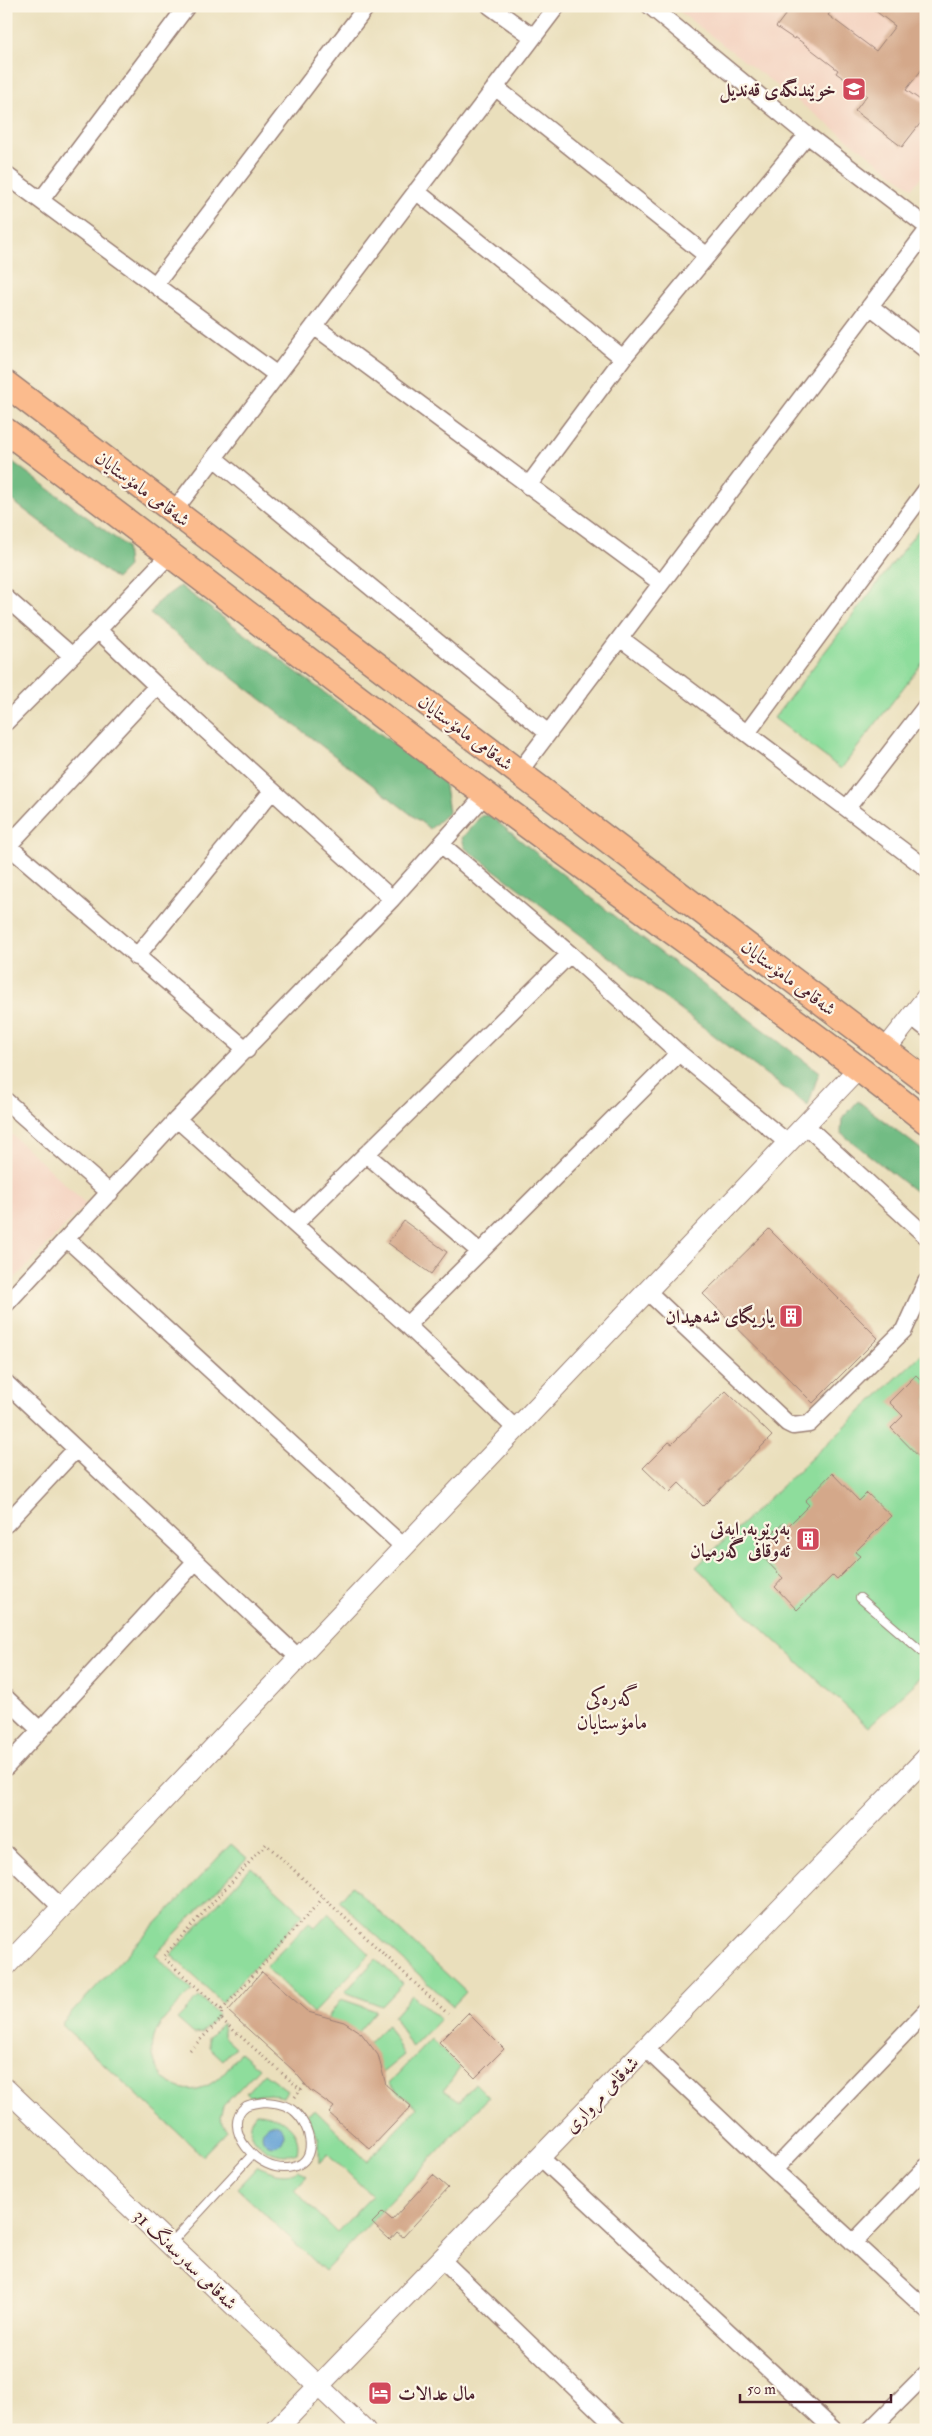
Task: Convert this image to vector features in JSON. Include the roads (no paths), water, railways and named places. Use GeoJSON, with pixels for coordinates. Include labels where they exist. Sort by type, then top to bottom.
{"type":"FeatureCollection","features":[{"type":"Feature","properties":{"kind":"main road","name":"شەقامی مامۆستایان"},"geometry":{"type":"LineString","coordinates":[[6,384],[926,1081]]}},
{"type":"Feature","properties":{"kind":"main road","name":"شەقامی مامۆستایان"},"geometry":{"type":"LineString","coordinates":[[6,431],[171,553],[485,795],[859,1068],[926,1121]]}},
{"type":"Feature","properties":{"kind":"street"},"geometry":{"type":"LineString","coordinates":[[40,200],[187,6]]}},
{"type":"Feature","properties":{"kind":"street"},"geometry":{"type":"LineString","coordinates":[[155,286],[367,6]]}},
{"type":"Feature","properties":{"kind":"street"},"geometry":{"type":"LineString","coordinates":[[490,6],[533,37]]}},
{"type":"Feature","properties":{"kind":"street"},"geometry":{"type":"LineString","coordinates":[[173,512],[557,6]]}},
{"type":"Feature","properties":{"kind":"street"},"geometry":{"type":"LineString","coordinates":[[650,6],[807,135],[926,226]]}},
{"type":"Feature","properties":{"kind":"street"},"geometry":{"type":"LineString","coordinates":[[495,88],[706,255]]}},
{"type":"Feature","properties":{"kind":"street"},"geometry":{"type":"LineString","coordinates":[[528,486],[623,358],[706,255],[807,135]]}},
{"type":"Feature","properties":{"kind":"street"},"geometry":{"type":"LineString","coordinates":[[6,175],[277,376]]}},
{"type":"Feature","properties":{"kind":"street"},"geometry":{"type":"LineString","coordinates":[[416,191],[623,358]]}},
{"type":"Feature","properties":{"kind":"street"},"geometry":{"type":"LineString","coordinates":[[519,772],[926,232]]}},
{"type":"Feature","properties":{"kind":"street"},"geometry":{"type":"LineString","coordinates":[[870,306],[926,350]]}},
{"type":"Feature","properties":{"kind":"street"},"geometry":{"type":"LineString","coordinates":[[314,326],[661,584]]}},
{"type":"Feature","properties":{"kind":"street"},"geometry":{"type":"LineString","coordinates":[[214,458],[548,733]]}},
{"type":"Feature","properties":{"kind":"street"},"geometry":{"type":"LineString","coordinates":[[747,733],[926,490]]}},
{"type":"Feature","properties":{"kind":"street"},"geometry":{"type":"LineString","coordinates":[[6,722],[98,630],[171,553]]}},
{"type":"Feature","properties":{"kind":"street"},"geometry":{"type":"LineString","coordinates":[[6,598],[71,655]]}},
{"type":"Feature","properties":{"kind":"street"},"geometry":{"type":"LineString","coordinates":[[98,630],[392,899]]}},
{"type":"Feature","properties":{"kind":"street"},"geometry":{"type":"LineString","coordinates":[[620,638],[926,868]]}},
{"type":"Feature","properties":{"kind":"street"},"geometry":{"type":"LineString","coordinates":[[157,686],[7,845],[247,1050]]}},
{"type":"Feature","properties":{"kind":"street"},"geometry":{"type":"LineString","coordinates":[[847,808],[926,706]]}},
{"type":"Feature","properties":{"kind":"street"},"geometry":{"type":"LineString","coordinates":[[136,957],[272,790]]}},
{"type":"Feature","properties":{"kind":"street"},"geometry":{"type":"LineString","coordinates":[[6,1304],[177,1119],[247,1050],[392,899],[485,795]]}},
{"type":"Feature","properties":{"kind":"street"},"geometry":{"type":"LineString","coordinates":[[442,845],[570,954],[679,1053],[788,1143]]}},
{"type":"Feature","properties":{"kind":"street"},"geometry":{"type":"LineString","coordinates":[[296,1223],[570,954]]}},
{"type":"Feature","properties":{"kind":"street"},"geometry":{"type":"LineString","coordinates":[[885,1050],[919,1022],[926,998]]}},
{"type":"Feature","properties":{"kind":"street"},"geometry":{"type":"LineString","coordinates":[[407,1325],[679,1053]]}},
{"type":"Feature","properties":{"kind":"street"},"geometry":{"type":"LineString","coordinates":[[6,1966],[859,1068]]}},
{"type":"Feature","properties":{"kind":"street"},"geometry":{"type":"LineString","coordinates":[[6,1101],[110,1192]]}},
{"type":"Feature","properties":{"kind":"street"},"geometry":{"type":"LineString","coordinates":[[177,1119],[296,1223],[516,1429]]}},
{"type":"Feature","properties":{"kind":"street"},"geometry":{"type":"LineString","coordinates":[[805,1125],[926,1236]]}},
{"type":"Feature","properties":{"kind":"street"},"geometry":{"type":"LineString","coordinates":[[366,1154],[480,1252]]}},
{"type":"Feature","properties":{"kind":"street"},"geometry":{"type":"LineString","coordinates":[[67,1239],[404,1547]]}},
{"type":"Feature","properties":{"kind":"street"},"geometry":{"type":"LineString","coordinates":[[647,1291],[787,1423],[793,1426],[809,1424],[904,1330],[926,1282]]}},
{"type":"Feature","properties":{"kind":"street"},"geometry":{"type":"LineString","coordinates":[[6,1383],[299,1658]]}},
{"type":"Feature","properties":{"kind":"street"},"geometry":{"type":"LineString","coordinates":[[6,1524],[76,1449]]}},
{"type":"Feature","properties":{"kind":"street"},"geometry":{"type":"LineString","coordinates":[[6,1767],[195,1562]]}},
{"type":"Feature","properties":{"kind":"street"},"geometry":{"type":"LineString","coordinates":[[6,1698],[40,1730]]}},
{"type":"Feature","properties":{"kind":"street","name":"شەقامی مرواری"},"geometry":{"type":"LineString","coordinates":[[276,2430],[926,1758]]}},
{"type":"Feature","properties":{"kind":"street"},"geometry":{"type":"LineString","coordinates":[[6,1854],[62,1908]]}},
{"type":"Feature","properties":{"kind":"street"},"geometry":{"type":"LineString","coordinates":[[774,2170],[926,2011]]}},
{"type":"Feature","properties":{"kind":"street"},"geometry":{"type":"LineString","coordinates":[[645,2048],[853,2244],[926,2309]]}},
{"type":"Feature","properties":{"kind":"street","name":"شەقامی سەرسەنگ 31"},"geometry":{"type":"LineString","coordinates":[[6,2088],[365,2430]]}},
{"type":"Feature","properties":{"kind":"street"},"geometry":{"type":"LineString","coordinates":[[540,2157],[834,2430]]}},
{"type":"Feature","properties":{"kind":"street"},"geometry":{"type":"LineString","coordinates":[[853,2244],[926,2167]]}},
{"type":"Feature","properties":{"kind":"street"},"geometry":{"type":"LineString","coordinates":[[441,2258],[619,2430]]}},
{"type":"Feature","properties":{"kind":"street"},"geometry":{"type":"LineString","coordinates":[[870,2430],[926,2374]]}},
{"type":"Feature","properties":{"kind":"lane"},"geometry":{"type":"LineString","coordinates":[[860,1598],[926,1654]]}},
{"type":"Feature","properties":{"kind":"lane"},"geometry":{"type":"LineString","coordinates":[[265,2102],[275,2103],[293,2110],[304,2122],[310,2150],[308,2158],[300,2164],[276,2168],[258,2161],[252,2156],[238,2134],[238,2123],[246,2107],[265,2102]]}},
{"type":"Feature","properties":{"kind":"lane"},"geometry":{"type":"LineString","coordinates":[[170,2244],[252,2156]]}},
{"type":"Feature","properties":{"kind":"water"},"geometry":{"type":"Polygon","coordinates":[[[273,2124],[281,2127],[284,2135],[281,2143],[273,2146],[265,2143],[262,2135],[265,2127],[273,2124]]]}},
{"type":"Feature","properties":{"kind":"place","name":"خوێندنگەی قەندیل"},"geometry":{"type":"Point","coordinates":[854,89]}},
{"type":"Feature","properties":{"kind":"place","name":"یاریگای شەهیدان"},"geometry":{"type":"Point","coordinates":[791,1316]}},
{"type":"Feature","properties":{"kind":"place","name":"بەڕێوبەرایەتی ئەوقافی گەرمیان"},"geometry":{"type":"Point","coordinates":[808,1539]}},
{"type":"Feature","properties":{"kind":"place","name":"مال عدالات"},"geometry":{"type":"Point","coordinates":[380,2393]}},
{"type":"Feature","properties":{"kind":"district","name":"گەرەکی مامۆستایان"},"geometry":{"type":"Point","coordinates":[612,1710]}}]}
